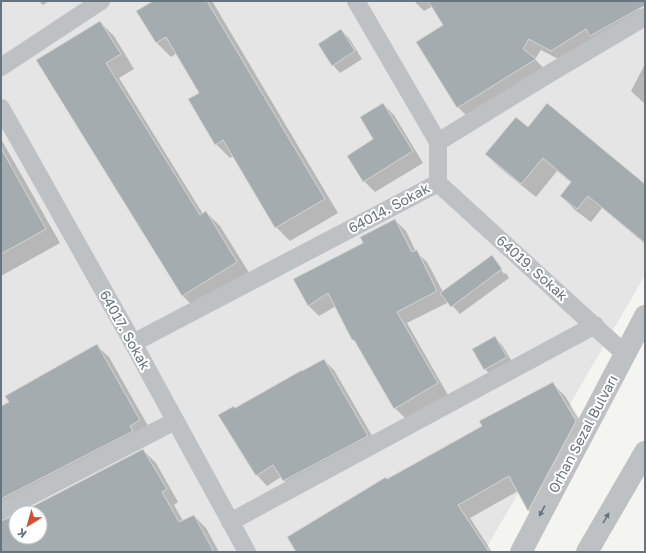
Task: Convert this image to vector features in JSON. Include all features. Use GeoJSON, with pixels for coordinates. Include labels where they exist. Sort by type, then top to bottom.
{"type":"FeatureCollection","features":[{"type":"Feature","properties":{"kind":"street"},"geometry":{"type":"LineString","coordinates":[[1,67],[101,1]]}},
{"type":"Feature","properties":{"kind":"street"},"geometry":{"type":"LineString","coordinates":[[356,1],[438,142],[546,74],[645,17]]}},
{"type":"Feature","properties":{"kind":"street","name":"64017. Sokak"},"geometry":{"type":"LineString","coordinates":[[1,108],[247,552]]}},
{"type":"Feature","properties":{"kind":"street","name":"64014. Sokak"},"geometry":{"type":"LineString","coordinates":[[133,344],[438,183],[438,142]]}},
{"type":"Feature","properties":{"kind":"street","name":"64019. Sokak"},"geometry":{"type":"LineString","coordinates":[[438,183],[624,354]]}},
{"type":"Feature","properties":{"kind":"street","name":"Orhan Sezal Bulvarı"},"geometry":{"type":"LineString","coordinates":[[520,552],[645,316]]}},
{"type":"Feature","properties":{"kind":"street"},"geometry":{"type":"LineString","coordinates":[[230,522],[594,325]]}},
{"type":"Feature","properties":{"kind":"street"},"geometry":{"type":"LineString","coordinates":[[1,511],[175,421]]}},
{"type":"Feature","properties":{"kind":"street"},"geometry":{"type":"LineString","coordinates":[[587,552],[645,452]]}},
{"type":"Feature","properties":{"kind":"shaded area"},"geometry":{"type":"Polygon","coordinates":[[[1,1],[645,1],[645,275],[484,552],[1,552],[1,1]]]}},
{"type":"Feature","properties":{"kind":"building"},"geometry":{"type":"Polygon","coordinates":[[[153,1],[207,1],[325,199],[275,228],[223,140],[215,145],[188,99],[199,93],[166,37],[156,43],[136,11],[153,1]]]}},
{"type":"Feature","properties":{"kind":"building"},"geometry":{"type":"Polygon","coordinates":[[[428,1],[645,1],[645,6],[590,36],[586,29],[551,51],[529,39],[523,49],[536,59],[457,108],[416,42],[443,25],[428,1]]]}},
{"type":"Feature","properties":{"kind":"building"},"geometry":{"type":"Polygon","coordinates":[[[100,21],[121,54],[106,63],[200,215],[206,211],[237,262],[182,296],[36,60],[100,21]]]}},
{"type":"Feature","properties":{"kind":"building"},"geometry":{"type":"Polygon","coordinates":[[[341,29],[355,51],[332,66],[318,44],[341,29]]]}},
{"type":"Feature","properties":{"kind":"building"},"geometry":{"type":"Polygon","coordinates":[[[383,103],[413,151],[363,182],[347,156],[373,139],[360,117],[383,103]]]}},
{"type":"Feature","properties":{"kind":"building"},"geometry":{"type":"Polygon","coordinates":[[[547,103],[645,184],[645,243],[588,196],[577,209],[560,196],[571,182],[543,158],[521,184],[485,154],[516,117],[528,127],[547,103]]]}},
{"type":"Feature","properties":{"kind":"building"},"geometry":{"type":"Polygon","coordinates":[[[1,148],[46,229],[1,254],[1,148]]]}},
{"type":"Feature","properties":{"kind":"building"},"geometry":{"type":"Polygon","coordinates":[[[395,219],[412,252],[417,250],[437,291],[397,312],[438,383],[394,409],[354,340],[352,340],[328,293],[308,306],[293,279],[363,243],[360,237],[395,219]]]}},
{"type":"Feature","properties":{"kind":"building"},"geometry":{"type":"Polygon","coordinates":[[[492,255],[502,269],[451,307],[440,293],[492,255]]]}},
{"type":"Feature","properties":{"kind":"building"},"geometry":{"type":"Polygon","coordinates":[[[495,336],[507,357],[484,370],[472,349],[495,336]]]}},
{"type":"Feature","properties":{"kind":"building"},"geometry":{"type":"Polygon","coordinates":[[[97,344],[140,420],[130,426],[133,431],[1,499],[1,406],[9,402],[5,396],[97,344]]]}},
{"type":"Feature","properties":{"kind":"building"},"geometry":{"type":"Polygon","coordinates":[[[324,359],[368,436],[283,481],[273,465],[256,476],[218,415],[234,406],[235,408],[324,359]]]}},
{"type":"Feature","properties":{"kind":"building"},"geometry":{"type":"Polygon","coordinates":[[[553,382],[576,421],[528,511],[509,476],[458,505],[489,552],[296,552],[287,537],[386,477],[387,479],[482,426],[479,421],[553,382]]]}},
{"type":"Feature","properties":{"kind":"building"},"geometry":{"type":"Polygon","coordinates":[[[143,449],[167,489],[162,492],[179,522],[194,515],[214,552],[1,552],[1,521],[8,518],[8,545],[48,545],[48,505],[35,505],[143,449]]]}}]}
